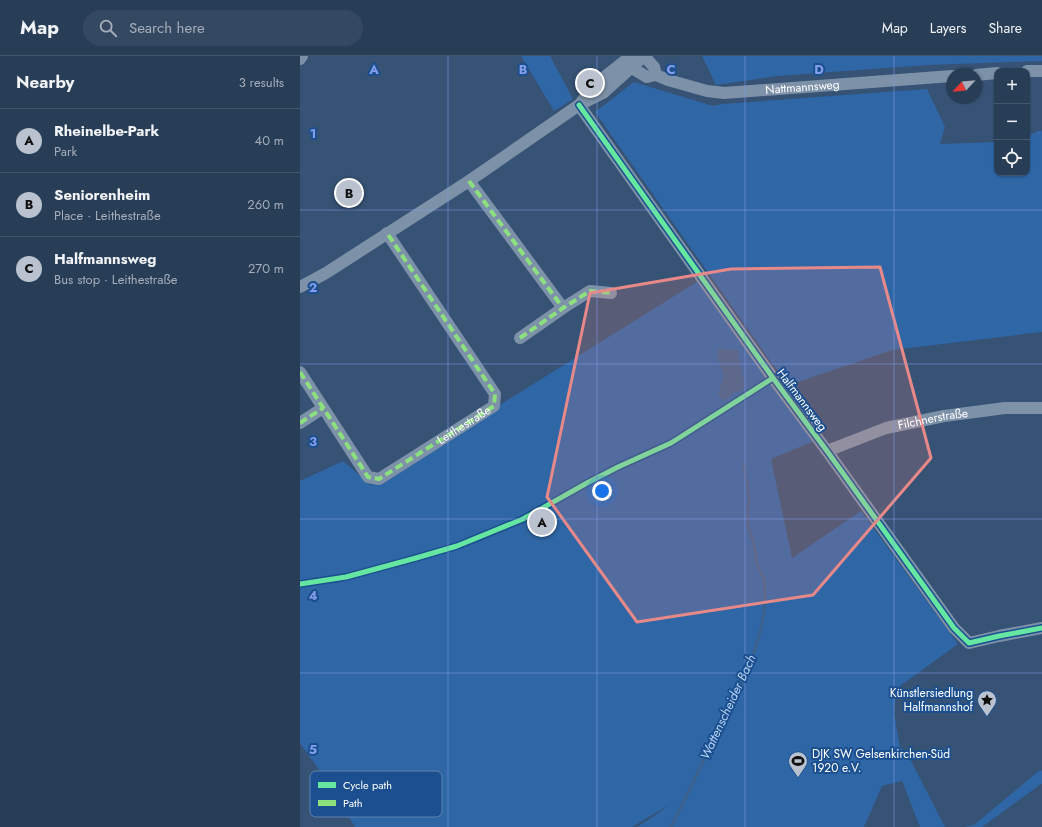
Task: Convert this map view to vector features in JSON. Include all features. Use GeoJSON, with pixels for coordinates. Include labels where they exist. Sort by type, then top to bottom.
{"type":"FeatureCollection","features":[{"type":"Feature","properties":{"kind":"street"},"geometry":{"type":"LineString","coordinates":[[641,56],[644,56],[654,67],[656,75]]}},
{"type":"Feature","properties":{"kind":"street"},"geometry":{"type":"LineString","coordinates":[[300,287],[326,272],[469,180],[579,105],[597,83],[631,60],[644,56]]}},
{"type":"Feature","properties":{"kind":"street","name":"Nattmannsweg"},"geometry":{"type":"LineString","coordinates":[[631,60],[648,77],[656,75],[694,87],[724,93],[946,76]]}},
{"type":"Feature","properties":{"kind":"street"},"geometry":{"type":"LineString","coordinates":[[1030,72],[1042,71]]}},
{"type":"Feature","properties":{"kind":"street"},"geometry":{"type":"LineString","coordinates":[[982,74],[994,73]]}},
{"type":"Feature","properties":{"kind":"street","name":"Halfmannsweg"},"geometry":{"type":"LineString","coordinates":[[579,105],[773,378],[954,628],[969,643],[1042,628]]}},
{"type":"Feature","properties":{"kind":"street"},"geometry":{"type":"LineString","coordinates":[[469,180],[563,308]]}},
{"type":"Feature","properties":{"kind":"street","name":"Leithestraße"},"geometry":{"type":"LineString","coordinates":[[300,372],[368,476],[378,479],[494,406],[495,394],[387,233]]}},
{"type":"Feature","properties":{"kind":"street"},"geometry":{"type":"LineString","coordinates":[[520,338],[590,291],[611,293]]}},
{"type":"Feature","properties":{"kind":"street"},"geometry":{"type":"LineString","coordinates":[[300,423],[323,408]]}},
{"type":"Feature","properties":{"kind":"street","name":"Filchnerstraße"},"geometry":{"type":"LineString","coordinates":[[827,451],[886,428],[944,416],[1005,408],[1042,408]]}},
{"type":"Feature","properties":{"kind":"highlighted area"},"geometry":{"type":"Polygon","coordinates":[[[880,267],[931,458],[813,595],[637,622],[547,497],[590,293],[731,269],[880,267]]]}},
{"type":"Feature","properties":{"kind":"shaded area"},"geometry":{"type":"Polygon","coordinates":[[[521,56],[550,56],[573,99],[554,111],[521,56]]]}},
{"type":"Feature","properties":{"kind":"shaded area"},"geometry":{"type":"Polygon","coordinates":[[[702,56],[1042,56],[1042,61],[928,65],[777,76],[716,85],[702,56]]]}},
{"type":"Feature","properties":{"kind":"shaded area"},"geometry":{"type":"Polygon","coordinates":[[[634,82],[713,106],[722,104],[927,89],[945,127],[940,144],[994,142],[994,176],[1030,176],[1030,135],[1038,131],[1042,131],[1042,332],[892,350],[789,385],[771,362],[595,112],[634,82]]]}},
{"type":"Feature","properties":{"kind":"shaded area"},"geometry":{"type":"Polygon","coordinates":[[[700,280],[814,441],[771,459],[792,558],[861,511],[958,644],[896,689],[894,713],[900,747],[907,753],[945,827],[920,827],[902,781],[882,786],[864,827],[637,827],[669,805],[632,827],[355,827],[349,817],[442,817],[442,771],[320,771],[300,743],[300,481],[343,461],[371,485],[700,280]]]}},
{"type":"Feature","properties":{"kind":"shaded area"},"geometry":{"type":"Polygon","coordinates":[[[721,348],[728,350],[737,349],[745,386],[741,391],[734,393],[723,400],[718,395],[724,375],[718,356],[718,349],[721,348]]]}},
{"type":"Feature","properties":{"kind":"shaded area"},"geometry":{"type":"Polygon","coordinates":[[[1040,770],[1042,771],[1042,784],[982,827],[964,827],[974,825],[1040,770]]]}},
{"type":"Feature","properties":{"kind":"waterway","name":"Wattenscheider Bach"},"geometry":{"type":"LineString","coordinates":[[671,827],[744,678],[752,658],[763,619],[765,599],[764,580],[756,560],[754,543],[748,526],[749,496],[743,464]]}},
{"type":"Feature","properties":{"kind":"marked path"},"geometry":{"type":"LineString","coordinates":[[469,181],[563,308]]}},
{"type":"Feature","properties":{"kind":"marked path"},"geometry":{"type":"LineString","coordinates":[[300,372],[368,477],[379,479],[494,406],[495,394],[387,233]]}},
{"type":"Feature","properties":{"kind":"marked path"},"geometry":{"type":"LineString","coordinates":[[520,338],[590,291],[611,293]]}},
{"type":"Feature","properties":{"kind":"marked path"},"geometry":{"type":"LineString","coordinates":[[300,423],[323,408]]}},
{"type":"Feature","properties":{"kind":"cycle path"},"geometry":{"type":"LineString","coordinates":[[579,105],[773,378],[954,628],[969,643],[1042,628]]}},
{"type":"Feature","properties":{"kind":"cycle path"},"geometry":{"type":"LineString","coordinates":[[300,584],[346,577],[416,558],[457,546],[523,519],[618,467],[671,443],[773,378]]}},
{"type":"Feature","properties":{"kind":"place","name":"Halfmannsweg"},"geometry":{"type":"Point","coordinates":[590,83]}},
{"type":"Feature","properties":{"kind":"place","name":"Seniorenheim"},"geometry":{"type":"Point","coordinates":[349,193]}},
{"type":"Feature","properties":{"kind":"place","name":"Rheinelbe-Park"},"geometry":{"type":"Point","coordinates":[542,522]}},
{"type":"Feature","properties":{"kind":"place","name":"Künstlersiedlung Halfmannshof"},"geometry":{"type":"Point","coordinates":[987,717]}},
{"type":"Feature","properties":{"kind":"place","name":"DJK SW Gelsenkirchen-Süd 1920 e.V."},"geometry":{"type":"Point","coordinates":[798,778]}}]}
